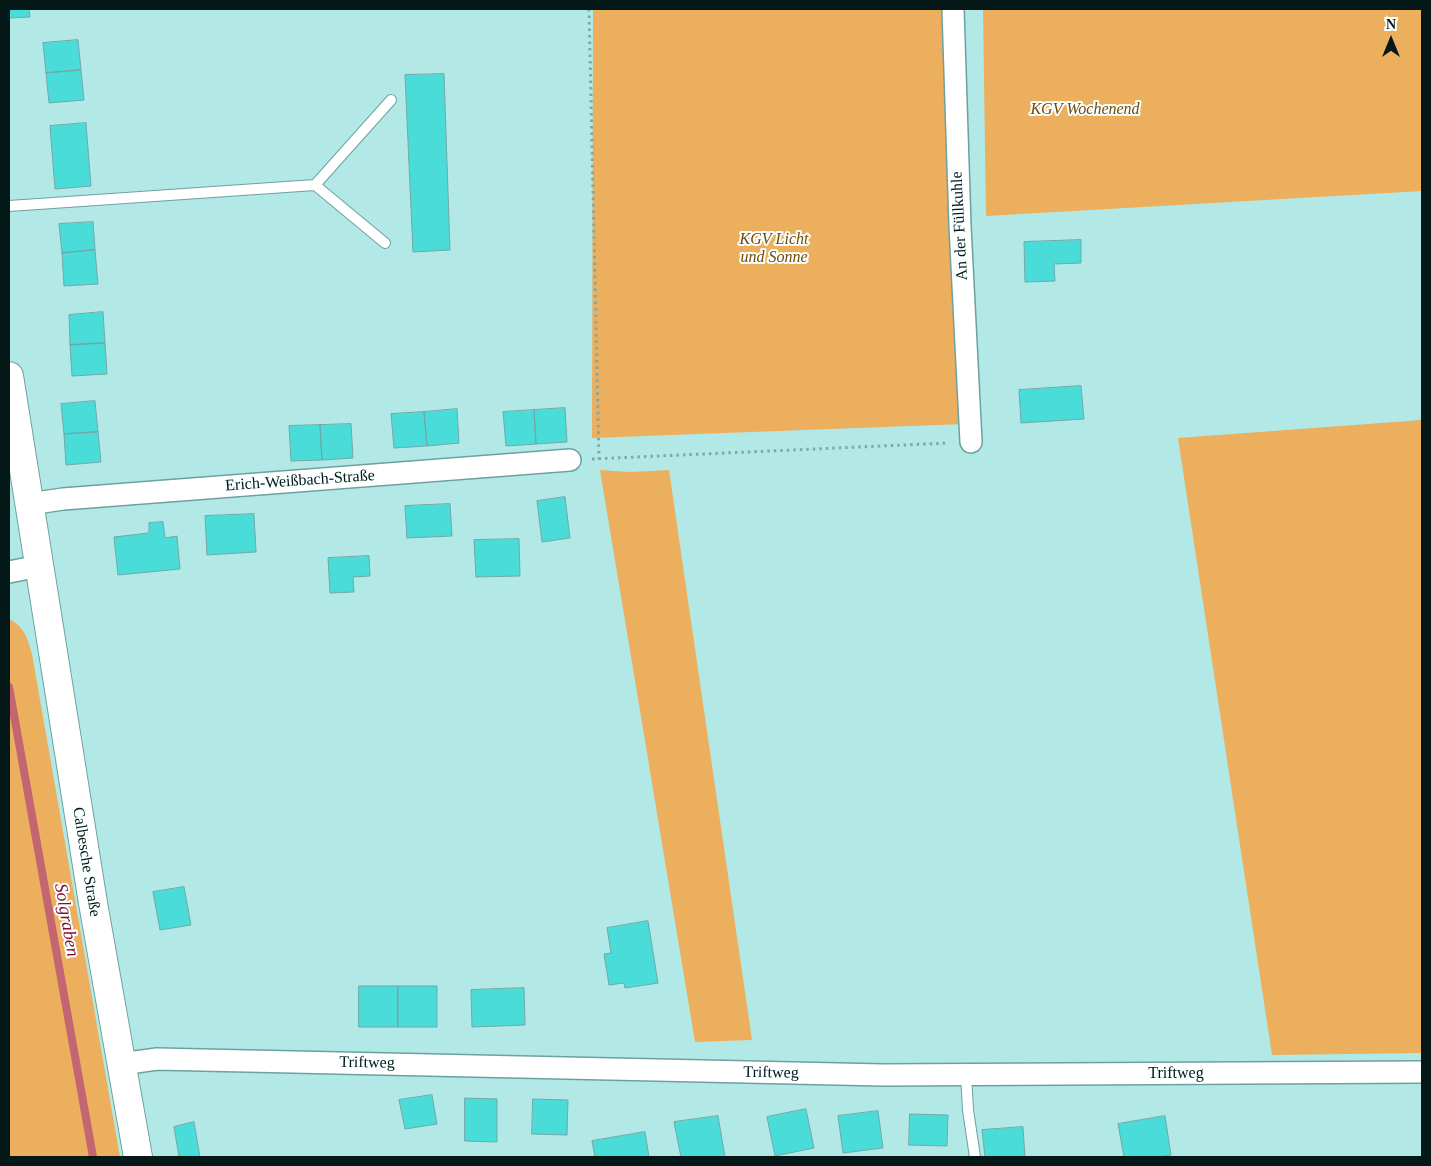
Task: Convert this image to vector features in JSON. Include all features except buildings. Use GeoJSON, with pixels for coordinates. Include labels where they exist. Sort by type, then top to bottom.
{"type":"FeatureCollection","features":[{"type":"Feature","properties":{"kind":"main road","name":"Calbesche Straße"},"geometry":{"type":"LineString","coordinates":[[9,376],[91,894],[138,1157]]}},
{"type":"Feature","properties":{"kind":"street","name":"An der Füllkuhle"},"geometry":{"type":"LineString","coordinates":[[953,9],[960,226],[971,442]]}},
{"type":"Feature","properties":{"kind":"street","name":"Erich-Weißbach-Straße"},"geometry":{"type":"LineString","coordinates":[[30,504],[63,499],[570,460]]}},
{"type":"Feature","properties":{"kind":"street"},"geometry":{"type":"LineString","coordinates":[[9,572],[39,566]]}},
{"type":"Feature","properties":{"kind":"street","name":"Triftweg"},"geometry":{"type":"LineString","coordinates":[[121,1064],[167,1059],[883,1075],[1422,1072]]}},
{"type":"Feature","properties":{"kind":"lane"},"geometry":{"type":"LineString","coordinates":[[315,186],[391,100]]}},
{"type":"Feature","properties":{"kind":"lane"},"geometry":{"type":"LineString","coordinates":[[9,206],[315,186],[385,243]]}},
{"type":"Feature","properties":{"kind":"lane"},"geometry":{"type":"LineString","coordinates":[[966,1075],[974,1157]]}},
{"type":"Feature","properties":{"kind":"path"},"geometry":{"type":"LineString","coordinates":[[589,9],[599,459]]}},
{"type":"Feature","properties":{"kind":"path"},"geometry":{"type":"LineString","coordinates":[[570,460],[971,442]]}},
{"type":"Feature","properties":{"kind":"green space","name":"KGV Licht und Sonne"},"geometry":{"type":"Polygon","coordinates":[[[593,9],[945,9],[964,424],[592,438],[593,9]]]}},
{"type":"Feature","properties":{"kind":"green space","name":"KGV Wochenend"},"geometry":{"type":"Polygon","coordinates":[[[983,9],[1422,9],[1422,191],[986,216],[983,9]]]}},
{"type":"Feature","properties":{"kind":"green space"},"geometry":{"type":"Polygon","coordinates":[[[1422,420],[1422,1053],[1272,1055],[1178,438],[1422,420]]]}},
{"type":"Feature","properties":{"kind":"green space"},"geometry":{"type":"Polygon","coordinates":[[[600,470],[630,472],[669,470],[752,1040],[695,1042],[600,470]]]}},
{"type":"Feature","properties":{"kind":"green space"},"geometry":{"type":"Polygon","coordinates":[[[9,619],[22,629],[32,654],[120,1157],[9,1157],[9,619]]]}},
{"type":"Feature","properties":{"kind":"waterway","name":"Solgraben"},"geometry":{"type":"LineString","coordinates":[[9,687],[93,1157]]}}]}
